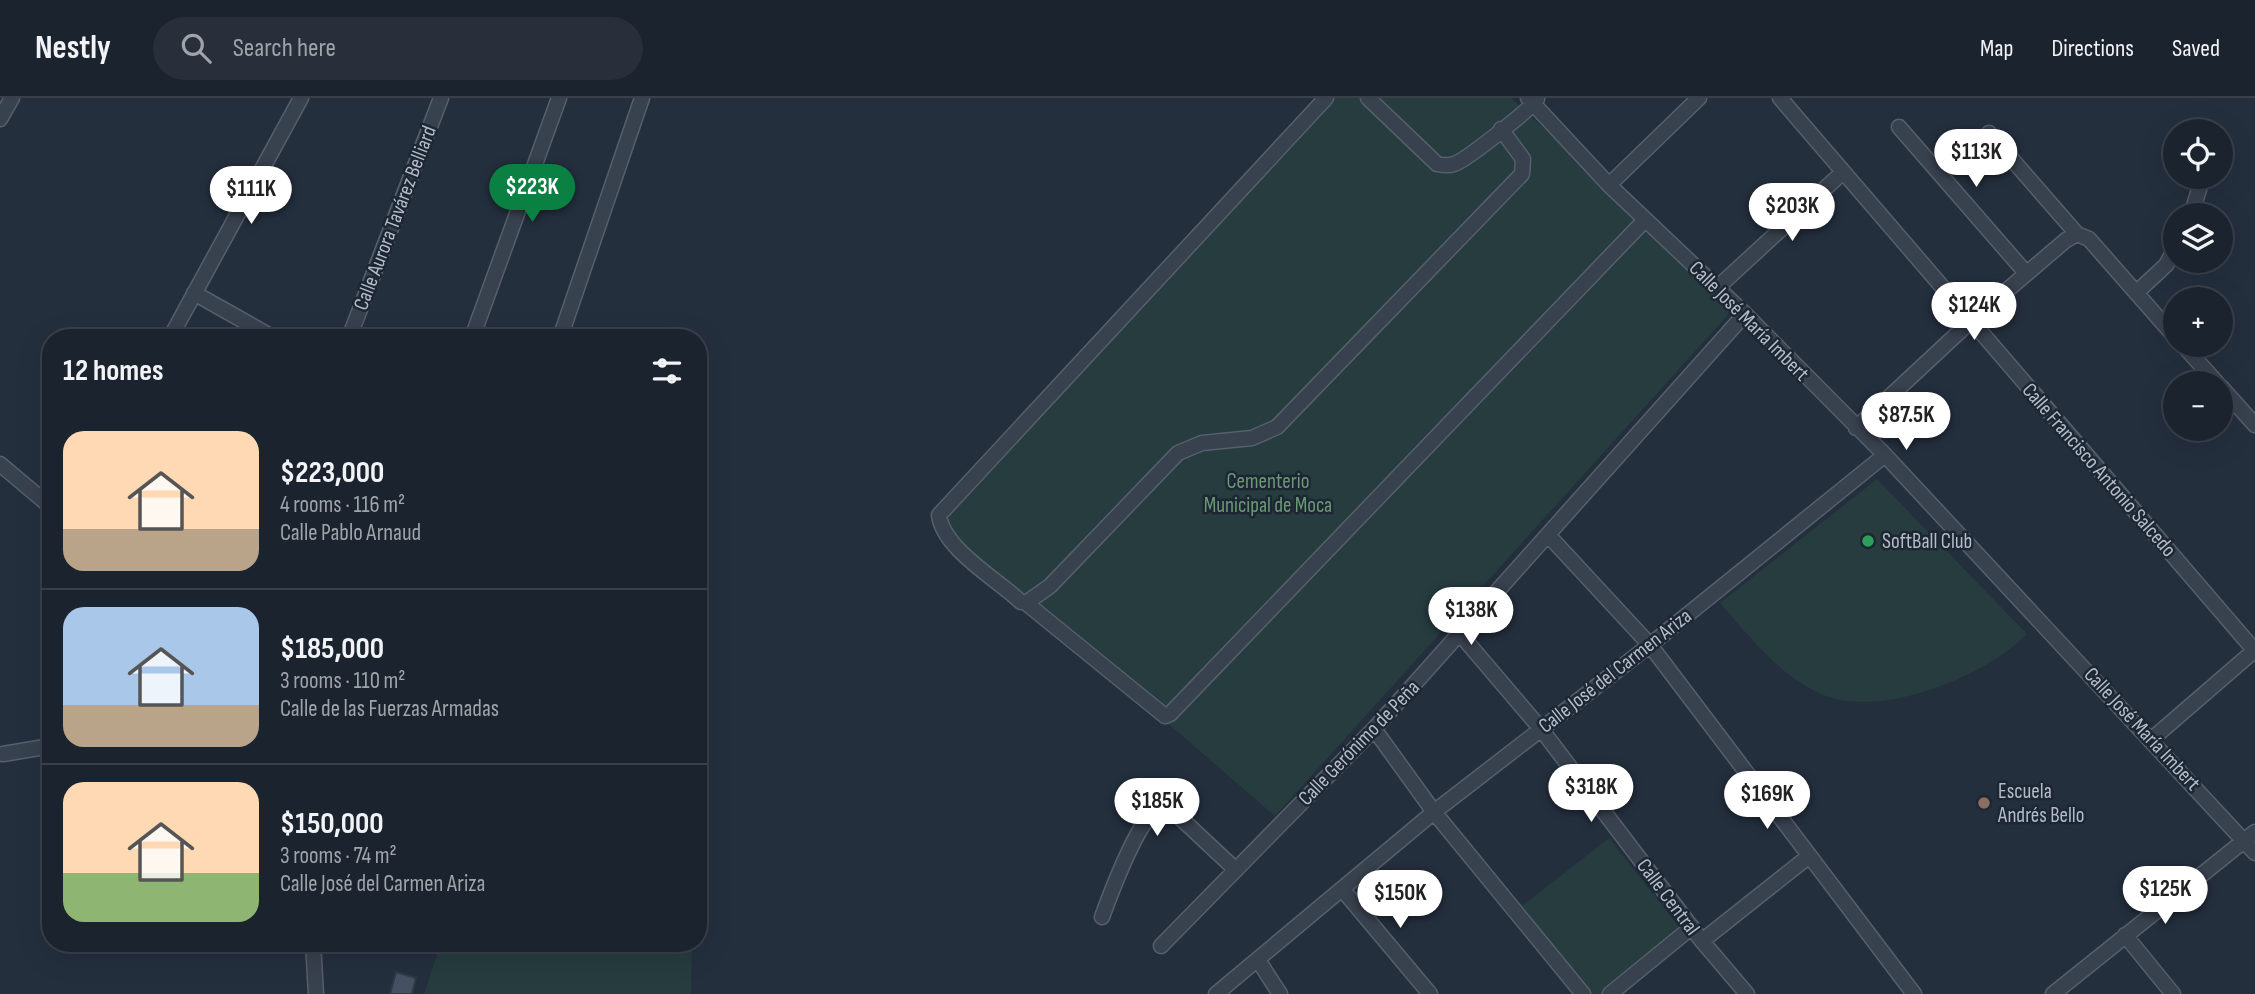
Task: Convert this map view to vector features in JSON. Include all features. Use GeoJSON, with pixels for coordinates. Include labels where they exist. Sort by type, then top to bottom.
{"type":"FeatureCollection","features":[{"type":"Feature","properties":{"kind":"street"},"geometry":{"type":"LineString","coordinates":[[0,119],[12,98]]}},
{"type":"Feature","properties":{"kind":"street"},"geometry":{"type":"LineString","coordinates":[[175,329],[301,98]]}},
{"type":"Feature","properties":{"kind":"street","name":"Calle Aurora Tavárez Belliard"},"geometry":{"type":"LineString","coordinates":[[352,329],[441,98]]}},
{"type":"Feature","properties":{"kind":"street"},"geometry":{"type":"LineString","coordinates":[[475,329],[559,98]]}},
{"type":"Feature","properties":{"kind":"street"},"geometry":{"type":"LineString","coordinates":[[563,329],[642,98]]}},
{"type":"Feature","properties":{"kind":"street"},"geometry":{"type":"LineString","coordinates":[[1326,98],[939,515],[941,529],[950,542],[1165,716],[1170,714],[1645,220]]}},
{"type":"Feature","properties":{"kind":"street"},"geometry":{"type":"LineString","coordinates":[[1368,98],[1437,164],[1453,165],[1475,153],[1533,101]]}},
{"type":"Feature","properties":{"kind":"street"},"geometry":{"type":"LineString","coordinates":[[1609,185],[1699,98]]}},
{"type":"Feature","properties":{"kind":"street","name":"Calle Francisco Antonio Salcedo"},"geometry":{"type":"LineString","coordinates":[[1780,98],[2255,650]]}},
{"type":"Feature","properties":{"kind":"street","name":"Calle José María Imbert"},"geometry":{"type":"LineString","coordinates":[[1533,101],[1609,185],[1745,314],[1885,455],[2152,739],[2250,836],[2255,853]]}},
{"type":"Feature","properties":{"kind":"street"},"geometry":{"type":"LineString","coordinates":[[1899,127],[2026,273]]}},
{"type":"Feature","properties":{"kind":"street"},"geometry":{"type":"LineString","coordinates":[[1026,603],[1050,586],[1178,453],[1202,443],[1252,438],[1277,427],[1522,174],[1522,159],[1501,129]]}},
{"type":"Feature","properties":{"kind":"street"},"geometry":{"type":"LineString","coordinates":[[1989,133],[2077,234],[2089,239],[2163,323]]}},
{"type":"Feature","properties":{"kind":"street"},"geometry":{"type":"LineString","coordinates":[[1717,288],[1843,172]]}},
{"type":"Feature","properties":{"kind":"street"},"geometry":{"type":"LineString","coordinates":[[1856,428],[1971,321],[2026,273],[2077,234]]}},
{"type":"Feature","properties":{"kind":"street"},"geometry":{"type":"LineString","coordinates":[[2136,293],[2163,268]]}},
{"type":"Feature","properties":{"kind":"street"},"geometry":{"type":"LineString","coordinates":[[194,293],[258,329]]}},
{"type":"Feature","properties":{"kind":"street","name":"Calle Gerónimo de Peña"},"geometry":{"type":"LineString","coordinates":[[1161,946],[1374,729],[1549,537],[1745,314]]}},
{"type":"Feature","properties":{"kind":"street"},"geometry":{"type":"LineString","coordinates":[[2194,357],[2206,371]]}},
{"type":"Feature","properties":{"kind":"street"},"geometry":{"type":"LineString","coordinates":[[2233,401],[2255,425]]}},
{"type":"Feature","properties":{"kind":"street","name":"Calle José del Carmen Ariza"},"geometry":{"type":"LineString","coordinates":[[1216,994],[1434,812],[1650,645],[1885,455]]}},
{"type":"Feature","properties":{"kind":"street"},"geometry":{"type":"LineString","coordinates":[[0,464],[42,500]]}},
{"type":"Feature","properties":{"kind":"street"},"geometry":{"type":"LineString","coordinates":[[1549,537],[1650,645],[1808,858],[1914,994]]}},
{"type":"Feature","properties":{"kind":"street","name":"Calle Central"},"geometry":{"type":"LineString","coordinates":[[1460,634],[1541,729],[1702,941],[1747,994]]}},
{"type":"Feature","properties":{"kind":"street"},"geometry":{"type":"LineString","coordinates":[[2152,739],[2255,650]]}},
{"type":"Feature","properties":{"kind":"street"},"geometry":{"type":"LineString","coordinates":[[1374,729],[1434,812],[1583,994]]}},
{"type":"Feature","properties":{"kind":"street"},"geometry":{"type":"LineString","coordinates":[[1,753],[42,747]]}},
{"type":"Feature","properties":{"kind":"street"},"geometry":{"type":"LineString","coordinates":[[1102,917],[1117,876],[1148,819],[1161,810],[1174,812],[1236,870]]}},
{"type":"Feature","properties":{"kind":"street"},"geometry":{"type":"LineString","coordinates":[[2053,994],[2250,836]]}},
{"type":"Feature","properties":{"kind":"street"},"geometry":{"type":"LineString","coordinates":[[1702,941],[1808,858]]}},
{"type":"Feature","properties":{"kind":"street"},"geometry":{"type":"LineString","coordinates":[[1342,889],[1430,994]]}},
{"type":"Feature","properties":{"kind":"street"},"geometry":{"type":"LineString","coordinates":[[1610,994],[1692,927]]}},
{"type":"Feature","properties":{"kind":"street"},"geometry":{"type":"LineString","coordinates":[[2125,935],[2173,994]]}},
{"type":"Feature","properties":{"kind":"street"},"geometry":{"type":"LineString","coordinates":[[314,952],[316,994]]}},
{"type":"Feature","properties":{"kind":"street"},"geometry":{"type":"LineString","coordinates":[[1258,960],[1280,994]]}},
{"type":"Feature","properties":{"kind":"green space","name":"Cementerio Municipal de Moca"},"geometry":{"type":"Polygon","coordinates":[[[1332,98],[1511,98],[1736,306],[1275,816],[937,524],[1332,98]]]}},
{"type":"Feature","properties":{"kind":"green space","name":"SoftBall Club"},"geometry":{"type":"Polygon","coordinates":[[[1877,479],[2027,634],[1985,665],[1929,690],[1870,702],[1843,700],[1819,693],[1790,676],[1765,654],[1720,603],[1877,479]]]}},
{"type":"Feature","properties":{"kind":"green space"},"geometry":{"type":"Polygon","coordinates":[[[1609,838],[1680,928],[1603,994],[1591,994],[1522,906],[1609,838]]]}},
{"type":"Feature","properties":{"kind":"green space"},"geometry":{"type":"Polygon","coordinates":[[[438,952],[692,952],[691,994],[424,994],[438,952]]]}},
{"type":"Feature","properties":{"kind":"building"},"geometry":{"type":"Polygon","coordinates":[[[396,972],[416,978],[412,994],[390,994],[396,972]]]}},
{"type":"Feature","properties":{"kind":"place","name":"SoftBall Club"},"geometry":{"type":"Point","coordinates":[1868,541]}},
{"type":"Feature","properties":{"kind":"place","name":"Escuela Andrés Bello"},"geometry":{"type":"Point","coordinates":[1984,803]}}]}
